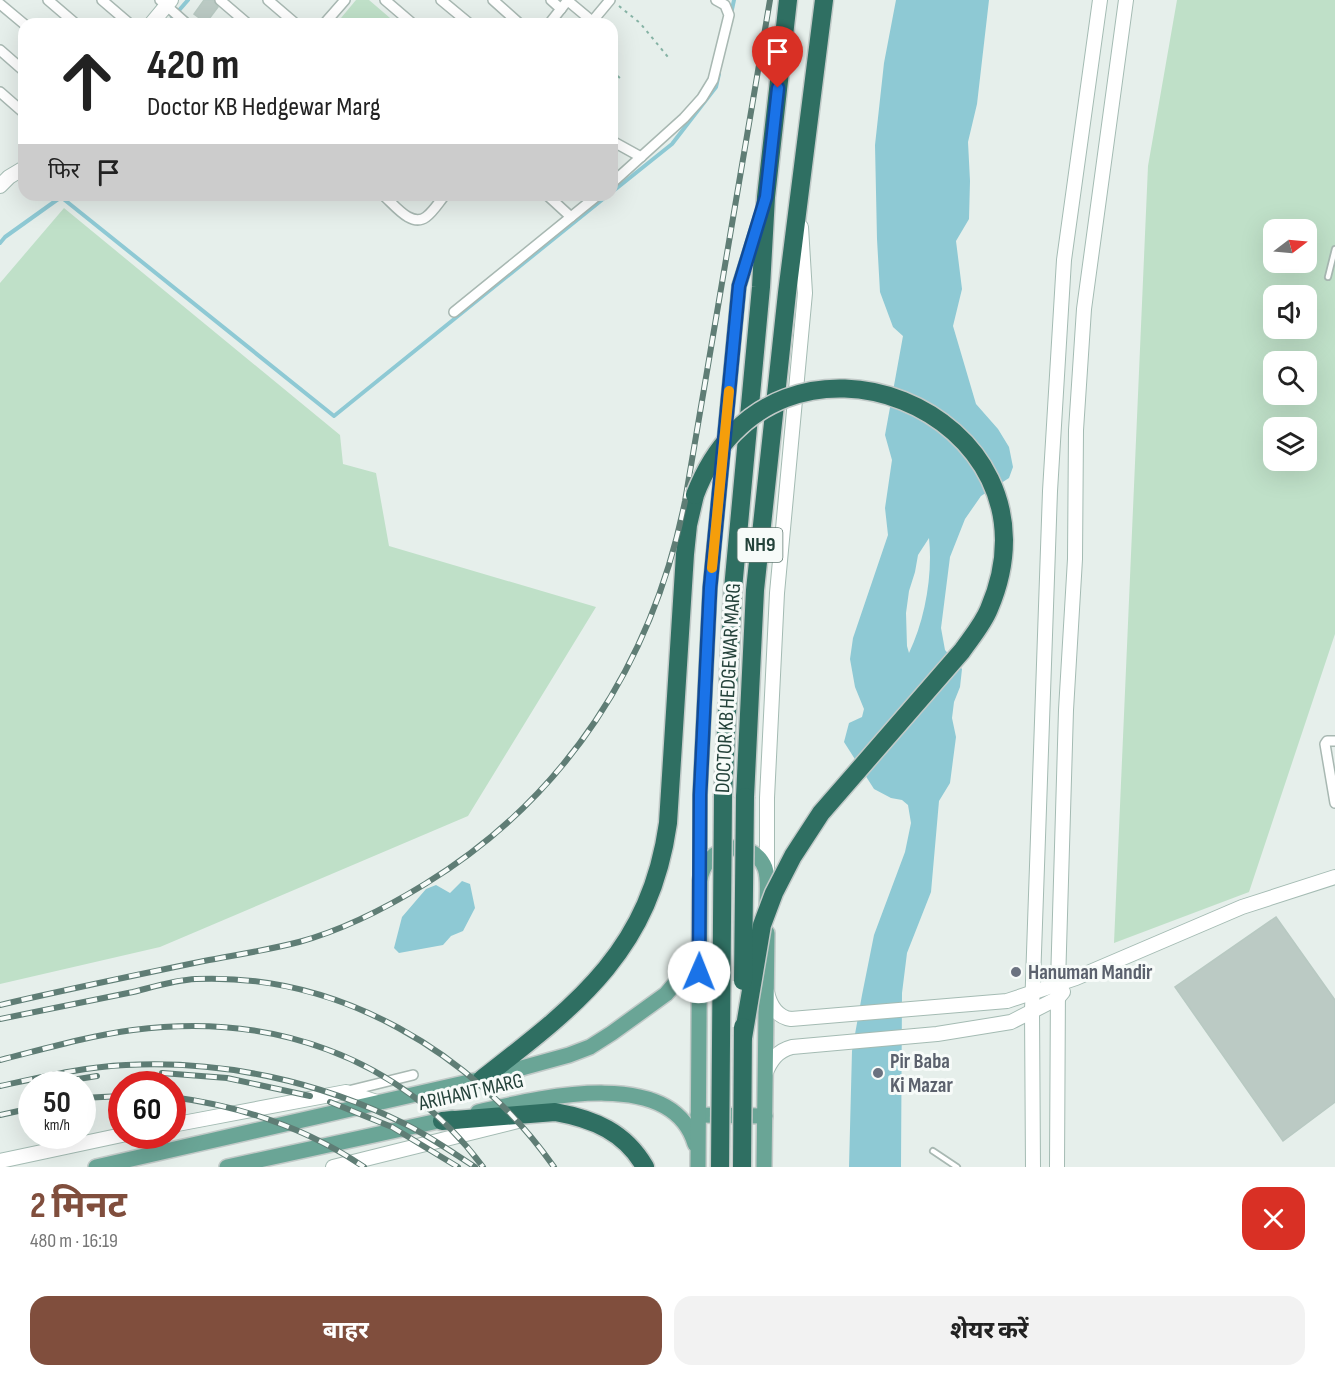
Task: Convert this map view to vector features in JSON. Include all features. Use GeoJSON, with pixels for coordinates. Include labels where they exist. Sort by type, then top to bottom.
{"type":"FeatureCollection","features":[{"type":"Feature","properties":{"kind":"highway","name":"DOCTOR KB HEDGEWAR MARG"},"geometry":{"type":"LineString","coordinates":[[720,1167],[723,796],[733,589],[761,287],[766,197],[788,0]]}},
{"type":"Feature","properties":{"kind":"highway","name":"DOCTOR KB HEDGEWAR MARG"},"geometry":{"type":"LineString","coordinates":[[742,1167],[745,797],[755,590],[787,293],[824,0]]}},
{"type":"Feature","properties":{"kind":"highway"},"geometry":{"type":"LineString","coordinates":[[482,1079],[578,999],[608,968],[631,936],[649,900],[661,862],[668,823],[688,525],[700,482],[712,459],[734,432],[746,422],[770,406],[792,396],[810,391],[849,388],[881,392],[917,406],[948,426],[962,438],[976,456],[997,497],[1003,527],[1003,554],[998,583],[989,610],[962,651],[821,813],[793,856],[774,893],[762,924],[743,1038]]}},
{"type":"Feature","properties":{"kind":"highway"},"geometry":{"type":"LineString","coordinates":[[442,1121],[555,1112],[596,1122],[615,1132],[630,1146],[645,1167]]}},
{"type":"Feature","properties":{"kind":"main road"},"geometry":{"type":"LineString","coordinates":[[1033,1167],[1032,1010],[1050,491],[1064,260],[1100,0]]}},
{"type":"Feature","properties":{"kind":"main road"},"geometry":{"type":"LineString","coordinates":[[1058,1167],[1058,983],[1066,711],[1075,559],[1076,430],[1084,309],[1126,0]]}},
{"type":"Feature","properties":{"kind":"main road"},"geometry":{"type":"LineString","coordinates":[[155,18],[166,2]]}},
{"type":"Feature","properties":{"kind":"main road"},"geometry":{"type":"LineString","coordinates":[[2,180],[18,171]]}},
{"type":"Feature","properties":{"kind":"main road"},"geometry":{"type":"LineString","coordinates":[[764,1166],[767,798],[777,593],[805,293],[799,195]]}},
{"type":"Feature","properties":{"kind":"main road"},"geometry":{"type":"LineString","coordinates":[[697,1163],[700,795],[710,588],[739,286],[766,197]]}},
{"type":"Feature","properties":{"kind":"main road"},"geometry":{"type":"LineString","coordinates":[[700,881],[701,871],[714,854],[724,849],[735,848],[746,850],[763,864],[767,885]]}},
{"type":"Feature","properties":{"kind":"main road"},"geometry":{"type":"LineString","coordinates":[[766,981],[772,1005],[784,1018],[1007,1001],[1076,978],[1242,907],[1335,877]]}},
{"type":"Feature","properties":{"kind":"main road","name":"ARIHANT MARG"},"geometry":{"type":"LineString","coordinates":[[96,1167],[482,1079],[590,1047],[666,994],[690,966],[697,954],[699,937]]}},
{"type":"Feature","properties":{"kind":"main road"},"geometry":{"type":"LineString","coordinates":[[699,972],[766,981]]}},
{"type":"Feature","properties":{"kind":"main road"},"geometry":{"type":"LineString","coordinates":[[765,1074],[770,1062],[782,1050],[807,1045],[937,1034],[1011,1022],[1058,998],[1076,978]]}},
{"type":"Feature","properties":{"kind":"main road"},"geometry":{"type":"LineString","coordinates":[[186,1122],[346,1092],[380,1102]]}},
{"type":"Feature","properties":{"kind":"main road","name":"ARIHANT MARG"},"geometry":{"type":"LineString","coordinates":[[227,1167],[557,1095],[625,1095],[660,1104],[679,1115],[692,1133],[697,1163]]}},
{"type":"Feature","properties":{"kind":"main road"},"geometry":{"type":"LineString","coordinates":[[337,1166],[555,1112]]}},
{"type":"Feature","properties":{"kind":"main road"},"geometry":{"type":"LineString","coordinates":[[698,1115],[765,1116]]}},
{"type":"Feature","properties":{"kind":"main road"},"geometry":{"type":"LineString","coordinates":[[0,1161],[108,1138]]}},
{"type":"Feature","properties":{"kind":"street"},"geometry":{"type":"LineString","coordinates":[[48,0],[69,18]]}},
{"type":"Feature","properties":{"kind":"street"},"geometry":{"type":"LineString","coordinates":[[102,0],[123,18]]}},
{"type":"Feature","properties":{"kind":"street"},"geometry":{"type":"LineString","coordinates":[[220,0],[241,18]]}},
{"type":"Feature","properties":{"kind":"street"},"geometry":{"type":"LineString","coordinates":[[268,0],[289,18]]}},
{"type":"Feature","properties":{"kind":"street"},"geometry":{"type":"LineString","coordinates":[[329,18],[342,4],[330,0]]}},
{"type":"Feature","properties":{"kind":"street"},"geometry":{"type":"LineString","coordinates":[[385,0],[406,18]]}},
{"type":"Feature","properties":{"kind":"street"},"geometry":{"type":"LineString","coordinates":[[441,0],[463,18]]}},
{"type":"Feature","properties":{"kind":"street"},"geometry":{"type":"LineString","coordinates":[[493,0],[513,18]]}},
{"type":"Feature","properties":{"kind":"street"},"geometry":{"type":"LineString","coordinates":[[551,0],[561,9]]}},
{"type":"Feature","properties":{"kind":"street"},"geometry":{"type":"LineString","coordinates":[[554,18],[568,0],[587,18]]}},
{"type":"Feature","properties":{"kind":"street"},"geometry":{"type":"LineString","coordinates":[[595,18],[611,0]]}},
{"type":"Feature","properties":{"kind":"street"},"geometry":{"type":"LineString","coordinates":[[618,177],[696,105],[712,80],[729,15],[725,5],[716,0]]}},
{"type":"Feature","properties":{"kind":"street"},"geometry":{"type":"LineString","coordinates":[[166,2],[181,18]]}},
{"type":"Feature","properties":{"kind":"street"},"geometry":{"type":"LineString","coordinates":[[0,4],[18,19]]}},
{"type":"Feature","properties":{"kind":"street"},"geometry":{"type":"LineString","coordinates":[[0,50],[18,66]]}},
{"type":"Feature","properties":{"kind":"street"},"geometry":{"type":"LineString","coordinates":[[0,92],[18,108]]}},
{"type":"Feature","properties":{"kind":"street"},"geometry":{"type":"LineString","coordinates":[[618,144],[640,157]]}},
{"type":"Feature","properties":{"kind":"street"},"geometry":{"type":"LineString","coordinates":[[390,201],[411,219],[419,220],[426,217],[440,201]]}},
{"type":"Feature","properties":{"kind":"street"},"geometry":{"type":"LineString","coordinates":[[554,201],[571,217]]}},
{"type":"Feature","properties":{"kind":"street"},"geometry":{"type":"LineString","coordinates":[[454,312],[591,201]]}},
{"type":"Feature","properties":{"kind":"street"},"geometry":{"type":"LineString","coordinates":[[1335,741],[1327,741],[1325,744],[1335,803]]}},
{"type":"Feature","properties":{"kind":"street"},"geometry":{"type":"LineString","coordinates":[[346,1092],[413,1075]]}},
{"type":"Feature","properties":{"kind":"lane"},"geometry":{"type":"LineString","coordinates":[[1328,277],[1335,249]]}},
{"type":"Feature","properties":{"kind":"lane"},"geometry":{"type":"LineString","coordinates":[[933,1151],[957,1167]]}},
{"type":"Feature","properties":{"kind":"path"},"geometry":{"type":"LineString","coordinates":[[611,0],[640,23],[668,57]]}},
{"type":"Feature","properties":{"kind":"green space"},"geometry":{"type":"Polygon","coordinates":[[[356,0],[369,0],[390,18],[341,18],[356,0]]]}},
{"type":"Feature","properties":{"kind":"green space"},"geometry":{"type":"Polygon","coordinates":[[[1177,0],[1335,0],[1335,634],[1249,892],[1114,943],[1148,166],[1177,0]]]}},
{"type":"Feature","properties":{"kind":"green space"},"geometry":{"type":"Polygon","coordinates":[[[64,208],[340,435],[343,464],[376,473],[389,546],[596,607],[468,816],[160,947],[0,984],[0,283],[64,208]]]}},
{"type":"Feature","properties":{"kind":"water"},"geometry":{"type":"Polygon","coordinates":[[[896,0],[989,0],[977,104],[968,142],[969,219],[956,241],[962,289],[953,326],[976,404],[998,429],[1009,447],[1013,467],[1009,478],[981,496],[965,519],[950,557],[941,628],[945,650],[962,669],[952,718],[956,737],[950,783],[939,801],[931,892],[907,953],[902,993],[901,1167],[849,1167],[852,1051],[862,995],[874,935],[905,852],[911,823],[908,805],[902,800],[891,798],[874,789],[844,742],[849,723],[862,717],[864,709],[855,687],[850,659],[853,638],[888,535],[885,508],[892,460],[885,435],[903,336],[893,327],[880,292],[875,145],[884,63],[896,0]],[[929,538],[918,555],[909,591],[906,613],[909,653],[927,597],[929,538]]]}},
{"type":"Feature","properties":{"kind":"water"},"geometry":{"type":"Polygon","coordinates":[[[462,881],[470,884],[475,908],[463,931],[451,936],[443,945],[399,953],[394,948],[402,917],[426,889],[436,885],[450,893],[462,881]]]}},
{"type":"Feature","properties":{"kind":"building"},"geometry":{"type":"Polygon","coordinates":[[[204,0],[213,0],[218,7],[210,18],[199,18],[194,14],[204,0]]]}},
{"type":"Feature","properties":{"kind":"building"},"geometry":{"type":"Polygon","coordinates":[[[1276,917],[1335,1000],[1335,1102],[1283,1141],[1175,987],[1276,917]]]}},
{"type":"Feature","properties":{"kind":"waterway"},"geometry":{"type":"LineString","coordinates":[[172,18],[188,0]]}},
{"type":"Feature","properties":{"kind":"waterway"},"geometry":{"type":"LineString","coordinates":[[731,14],[734,0]]}},
{"type":"Feature","properties":{"kind":"waterway"},"geometry":{"type":"LineString","coordinates":[[618,187],[672,144],[716,87],[719,74]]}},
{"type":"Feature","properties":{"kind":"waterway"},"geometry":{"type":"LineString","coordinates":[[0,243],[55,201]]}},
{"type":"Feature","properties":{"kind":"waterway"},"geometry":{"type":"LineString","coordinates":[[66,201],[334,416],[601,201]]}},
{"type":"Feature","properties":{"kind":"railway"},"geometry":{"type":"LineString","coordinates":[[0,1005],[287,945],[348,925],[410,893],[475,849],[521,810],[561,767],[596,720],[626,670],[651,616],[670,560],[685,501],[770,0]]}},
{"type":"Feature","properties":{"kind":"railway"},"geometry":{"type":"LineString","coordinates":[[0,1019],[196,979],[249,981],[301,990],[351,1006],[399,1028],[443,1056],[484,1089],[522,1126],[554,1167]]}},
{"type":"Feature","properties":{"kind":"railway"},"geometry":{"type":"LineString","coordinates":[[0,1060],[83,1039],[133,1030],[184,1026],[233,1028],[282,1036],[328,1050],[372,1070],[412,1096],[450,1128],[483,1167]]}},
{"type":"Feature","properties":{"kind":"railway"},"geometry":{"type":"LineString","coordinates":[[0,1086],[110,1066],[162,1064],[234,1070],[304,1085],[372,1109],[423,1134],[475,1167]]}},
{"type":"Feature","properties":{"kind":"railway"},"geometry":{"type":"LineString","coordinates":[[186,1075],[227,1078],[310,1096]]}},
{"type":"Feature","properties":{"kind":"railway"},"geometry":{"type":"LineString","coordinates":[[96,1097],[108,1097]]}},
{"type":"Feature","properties":{"kind":"railway"},"geometry":{"type":"LineString","coordinates":[[186,1099],[248,1113],[296,1130],[364,1167]]}},
{"type":"Feature","properties":{"kind":"railway"},"geometry":{"type":"LineString","coordinates":[[330,1102],[392,1127],[458,1167]]}},
{"type":"Feature","properties":{"kind":"railway"},"geometry":{"type":"LineString","coordinates":[[0,1115],[18,1111]]}},
{"type":"Feature","properties":{"kind":"slow traffic"},"geometry":{"type":"LineString","coordinates":[[712,568],[729,391]]}},
{"type":"Feature","properties":{"kind":"place","name":"Hanuman Mandir"},"geometry":{"type":"Point","coordinates":[1016,972]}},
{"type":"Feature","properties":{"kind":"place","name":"Pir Baba Ki Mazar"},"geometry":{"type":"Point","coordinates":[878,1073]}},
{"type":"Feature","properties":{"kind":"route"},"geometry":{"type":"LineString","coordinates":[[699,972],[700,795],[710,588],[739,286],[766,197],[778,88]]}}]}
